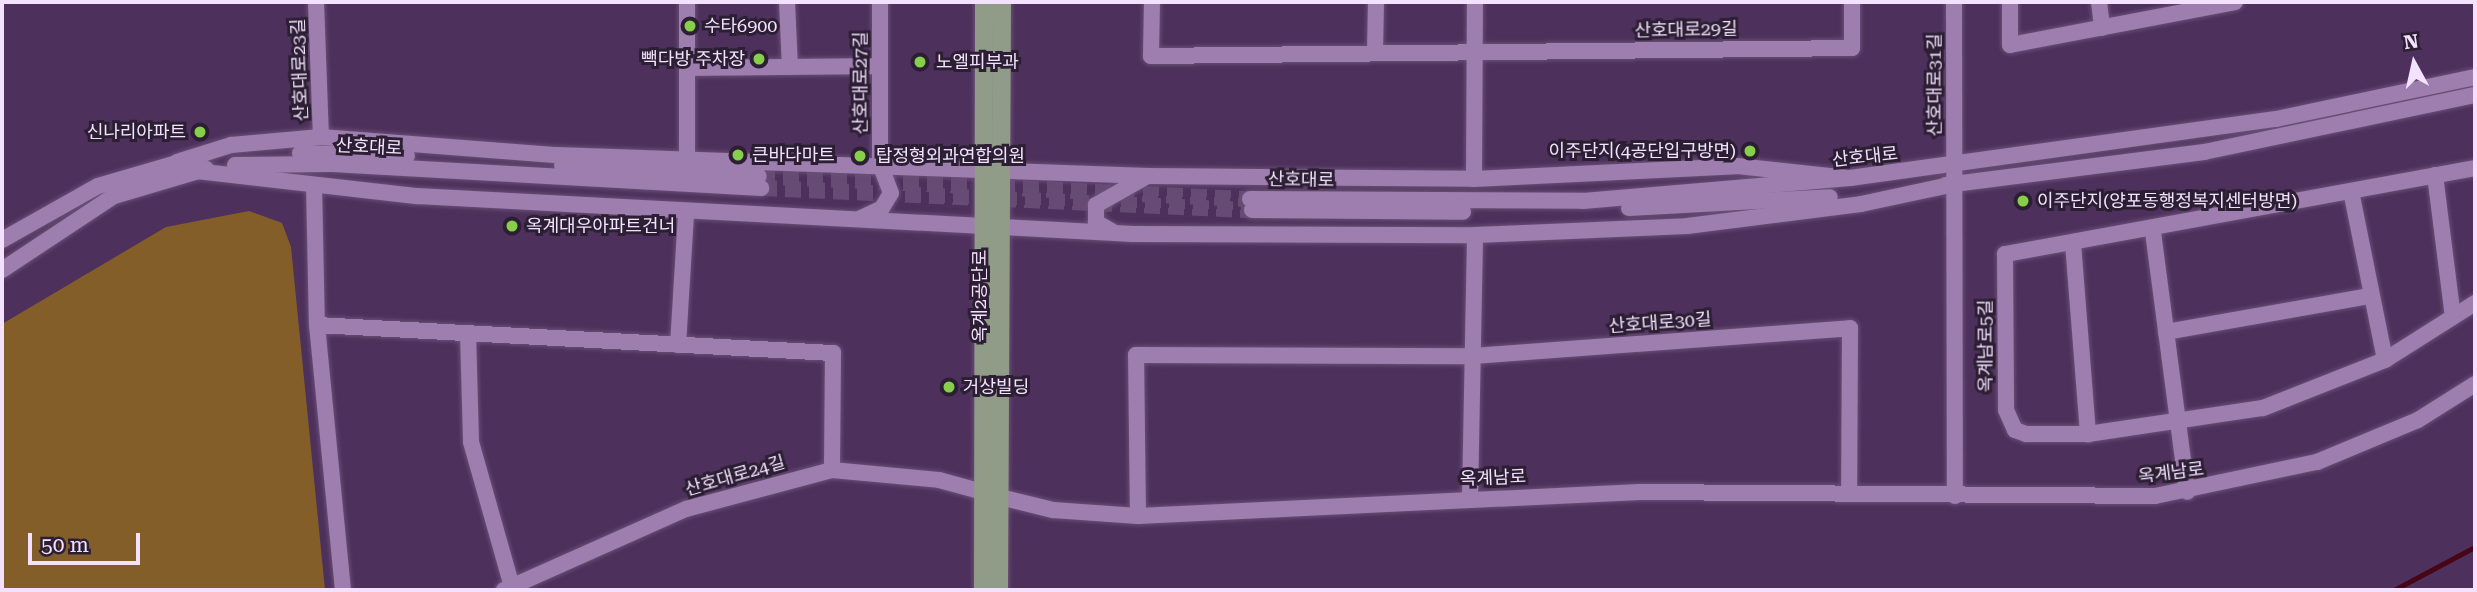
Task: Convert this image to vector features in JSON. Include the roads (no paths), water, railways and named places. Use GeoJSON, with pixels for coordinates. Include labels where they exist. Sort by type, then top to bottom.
{"type":"FeatureCollection","features":[{"type":"Feature","properties":{"kind":"main road","name":"옥계2공단로"},"geometry":{"type":"LineString","coordinates":[[984,2],[992,169],[991,495],[999,590]]}},
{"type":"Feature","properties":{"kind":"main road","name":"옥계2공단로"},"geometry":{"type":"LineString","coordinates":[[992,169],[1002,2]]}},
{"type":"Feature","properties":{"kind":"main road","name":"옥계2공단로"},"geometry":{"type":"LineString","coordinates":[[982,590],[991,495]]}},
{"type":"Feature","properties":{"kind":"street","name":"산호대로23길"},"geometry":{"type":"LineString","coordinates":[[316,2],[321,137]]}},
{"type":"Feature","properties":{"kind":"street"},"geometry":{"type":"LineString","coordinates":[[687,2],[687,156]]}},
{"type":"Feature","properties":{"kind":"street"},"geometry":{"type":"LineString","coordinates":[[787,2],[790,67]]}},
{"type":"Feature","properties":{"kind":"street","name":"산호대로27길"},"geometry":{"type":"LineString","coordinates":[[852,220],[875,213],[890,198],[880,164],[880,2]]}},
{"type":"Feature","properties":{"kind":"street","name":"산호대로29길"},"geometry":{"type":"LineString","coordinates":[[1152,2],[1151,56],[1852,48],[1852,2]]}},
{"type":"Feature","properties":{"kind":"street"},"geometry":{"type":"LineString","coordinates":[[1375,53],[1376,2]]}},
{"type":"Feature","properties":{"kind":"street"},"geometry":{"type":"LineString","coordinates":[[1474,179],[1475,2]]}},
{"type":"Feature","properties":{"kind":"street","name":"산호대로31길"},"geometry":{"type":"LineString","coordinates":[[1954,2],[1955,496]]}},
{"type":"Feature","properties":{"kind":"street"},"geometry":{"type":"LineString","coordinates":[[2010,2],[2010,45],[2102,27],[2181,7],[2235,2]]}},
{"type":"Feature","properties":{"kind":"street"},"geometry":{"type":"LineString","coordinates":[[2099,2],[2102,27]]}},
{"type":"Feature","properties":{"kind":"street"},"geometry":{"type":"LineString","coordinates":[[687,68],[880,66]]}},
{"type":"Feature","properties":{"kind":"street","name":"산호대로"},"geometry":{"type":"LineString","coordinates":[[2475,77],[2276,119],[1954,176],[1850,178],[1583,201],[1251,204],[1616,209],[2204,152],[2475,95]]}},
{"type":"Feature","properties":{"kind":"street"},"geometry":{"type":"LineString","coordinates":[[177,162],[231,145],[321,137],[557,155],[687,156],[1149,176],[1474,179],[1737,166],[1850,178]]}},
{"type":"Feature","properties":{"kind":"street","name":"산호대로"},"geometry":{"type":"LineString","coordinates":[[2,240],[98,186],[177,162],[334,153],[760,182],[332,164],[196,170],[91,208],[2,270]]}},
{"type":"Feature","properties":{"kind":"street","name":"옥계남로5길"},"geometry":{"type":"LineString","coordinates":[[2475,168],[2153,232],[2006,254],[2004,396],[2019,433],[2088,434],[2263,408],[2385,360],[2475,303]]}},
{"type":"Feature","properties":{"kind":"street"},"geometry":{"type":"LineString","coordinates":[[196,170],[314,185],[686,214],[1117,233],[1475,235],[1687,226],[1861,204],[1954,176]]}},
{"type":"Feature","properties":{"kind":"street"},"geometry":{"type":"LineString","coordinates":[[2435,174],[2453,317]]}},
{"type":"Feature","properties":{"kind":"street"},"geometry":{"type":"LineString","coordinates":[[1117,233],[1096,222],[1096,205],[1149,176]]}},
{"type":"Feature","properties":{"kind":"street"},"geometry":{"type":"LineString","coordinates":[[314,185],[317,325],[343,590]]}},
{"type":"Feature","properties":{"kind":"street"},"geometry":{"type":"LineString","coordinates":[[2351,191],[2385,360]]}},
{"type":"Feature","properties":{"kind":"street"},"geometry":{"type":"LineString","coordinates":[[678,345],[686,214]]}},
{"type":"Feature","properties":{"kind":"street"},"geometry":{"type":"LineString","coordinates":[[2153,232],[2187,492]]}},
{"type":"Feature","properties":{"kind":"street"},"geometry":{"type":"LineString","coordinates":[[1470,498],[1475,235]]}},
{"type":"Feature","properties":{"kind":"street"},"geometry":{"type":"LineString","coordinates":[[2073,243],[2088,434]]}},
{"type":"Feature","properties":{"kind":"street"},"geometry":{"type":"LineString","coordinates":[[2166,331],[2371,296]]}},
{"type":"Feature","properties":{"kind":"street"},"geometry":{"type":"LineString","coordinates":[[317,325],[833,354],[832,470]]}},
{"type":"Feature","properties":{"kind":"street","name":"산호대로30길"},"geometry":{"type":"LineString","coordinates":[[1138,516],[1136,355],[1473,356],[1850,328],[1849,494]]}},
{"type":"Feature","properties":{"kind":"street","name":"산호대로24길"},"geometry":{"type":"LineString","coordinates":[[468,333],[471,442],[508,589],[686,509],[832,470],[939,480],[991,495]]}},
{"type":"Feature","properties":{"kind":"street","name":"옥계남로"},"geometry":{"type":"LineString","coordinates":[[991,495],[1053,510],[1138,516],[1470,498],[1742,490],[2084,499],[2187,492],[2365,445],[2475,384]]}},
{"type":"Feature","properties":{"kind":"waterway"},"geometry":{"type":"LineString","coordinates":[[2394,590],[2475,547]]}},
{"type":"Feature","properties":{"kind":"tunnel"},"geometry":{"type":"LineString","coordinates":[[759,176],[1250,199]]}},
{"type":"Feature","properties":{"kind":"tunnel"},"geometry":{"type":"LineString","coordinates":[[761,188],[1252,210]]}},
{"type":"Feature","properties":{"kind":"place","name":"수타6900"},"geometry":{"type":"Point","coordinates":[690,26]}},
{"type":"Feature","properties":{"kind":"place","name":"빽다방 주차장"},"geometry":{"type":"Point","coordinates":[759,59]}},
{"type":"Feature","properties":{"kind":"place","name":"노엘피부과"},"geometry":{"type":"Point","coordinates":[920,62]}},
{"type":"Feature","properties":{"kind":"place","name":"신나리아파트"},"geometry":{"type":"Point","coordinates":[200,132]}},
{"type":"Feature","properties":{"kind":"place","name":"이주단지(4공단입구방면)"},"geometry":{"type":"Point","coordinates":[1750,151]}},
{"type":"Feature","properties":{"kind":"place","name":"큰바다마트"},"geometry":{"type":"Point","coordinates":[738,155]}},
{"type":"Feature","properties":{"kind":"place","name":"탑정형외과연합의원"},"geometry":{"type":"Point","coordinates":[860,156]}},
{"type":"Feature","properties":{"kind":"place","name":"이주단지(양포동행정복지센터방면)"},"geometry":{"type":"Point","coordinates":[2023,201]}},
{"type":"Feature","properties":{"kind":"place","name":"옥계대우아파트건너"},"geometry":{"type":"Point","coordinates":[512,226]}},
{"type":"Feature","properties":{"kind":"place","name":"거상빌딩"},"geometry":{"type":"Point","coordinates":[949,387]}}]}
